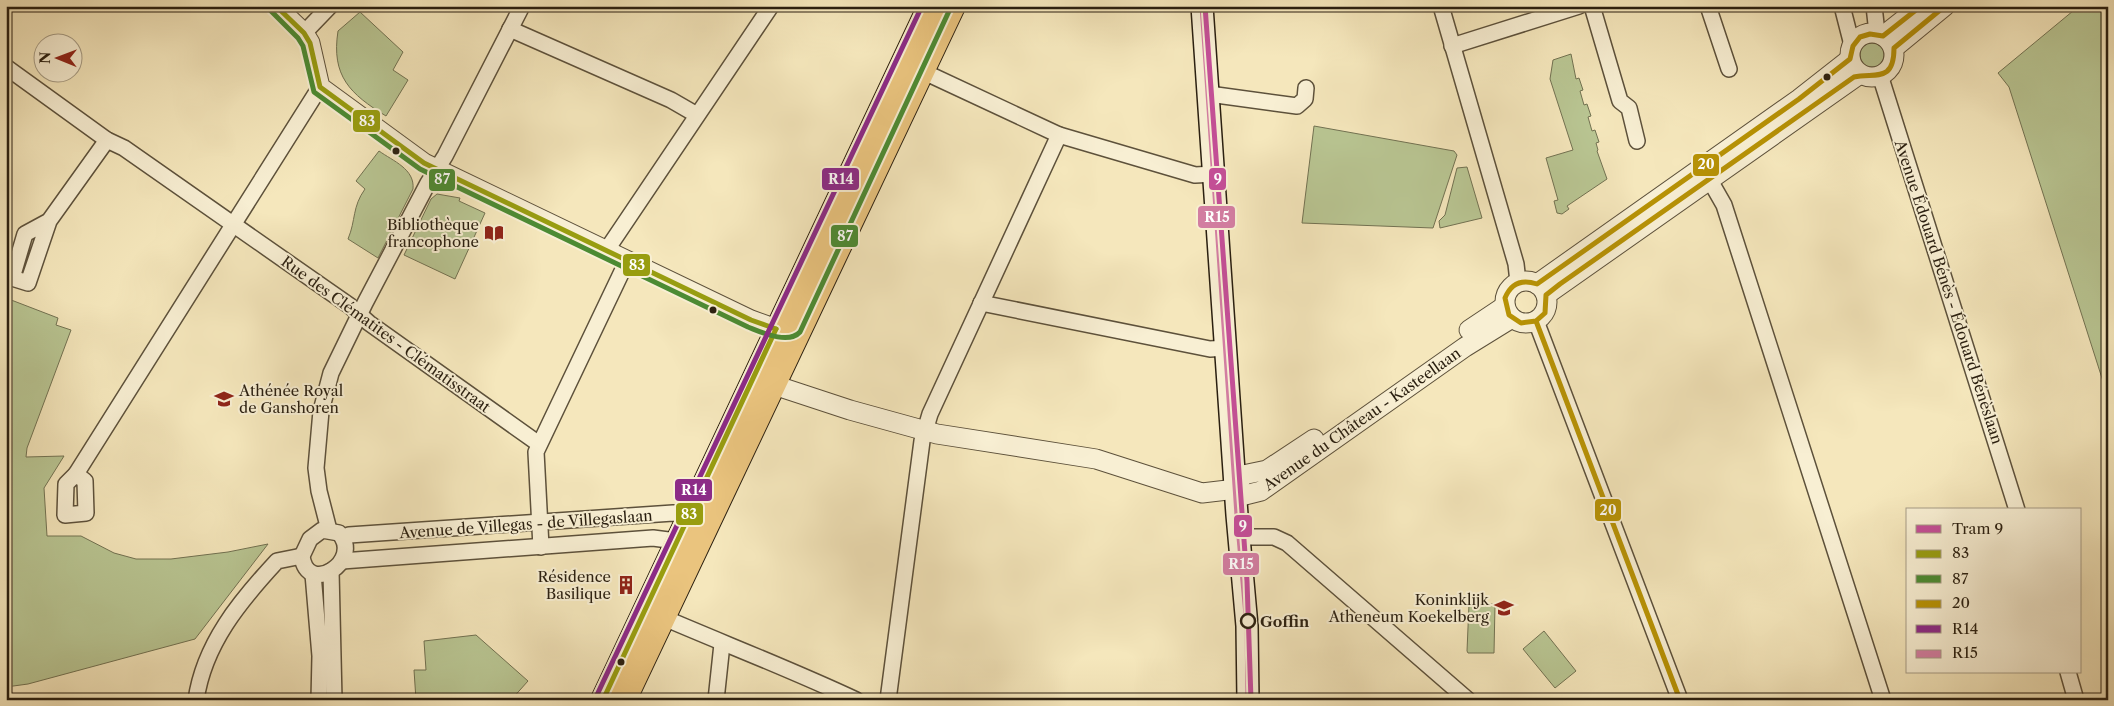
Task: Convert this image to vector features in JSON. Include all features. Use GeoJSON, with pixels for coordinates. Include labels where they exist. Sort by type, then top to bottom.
{"type":"FeatureCollection","features":[{"type":"Feature","properties":{"kind":"main road"},"geometry":{"type":"LineString","coordinates":[[698,520],[776,329],[930,6]]}},
{"type":"Feature","properties":{"kind":"main road"},"geometry":{"type":"LineString","coordinates":[[624,700],[654,614],[685,546],[774,385],[953,6]]}},
{"type":"Feature","properties":{"kind":"main road"},"geometry":{"type":"LineString","coordinates":[[1202,6],[1227,348],[1240,481],[1247,626],[1248,694]]}},
{"type":"Feature","properties":{"kind":"main road"},"geometry":{"type":"LineString","coordinates":[[1240,481],[1249,537],[1256,663],[1248,694]]}},
{"type":"Feature","properties":{"kind":"main road"},"geometry":{"type":"LineString","coordinates":[[603,700],[654,614]]}},
{"type":"Feature","properties":{"kind":"street"},"geometry":{"type":"LineString","coordinates":[[276,6],[304,33],[310,43],[320,87],[419,160],[776,329],[802,328]]}},
{"type":"Feature","properties":{"kind":"street"},"geometry":{"type":"LineString","coordinates":[[304,33],[330,6]]}},
{"type":"Feature","properties":{"kind":"street"},"geometry":{"type":"LineString","coordinates":[[329,530],[319,491],[316,468],[321,411],[331,373],[522,6]]}},
{"type":"Feature","properties":{"kind":"street"},"geometry":{"type":"LineString","coordinates":[[1441,6],[1516,264],[1518,282]]}},
{"type":"Feature","properties":{"kind":"street"},"geometry":{"type":"LineString","coordinates":[[1452,46],[1579,6]]}},
{"type":"Feature","properties":{"kind":"street"},"geometry":{"type":"LineString","coordinates":[[1592,6],[1620,100],[1629,108],[1637,141]]}},
{"type":"Feature","properties":{"kind":"street"},"geometry":{"type":"LineString","coordinates":[[1708,6],[1729,69]]}},
{"type":"Feature","properties":{"kind":"street"},"geometry":{"type":"LineString","coordinates":[[1842,6],[1854,59],[1874,77],[1880,75],[1894,60],[1874,6]]}},
{"type":"Feature","properties":{"kind":"street"},"geometry":{"type":"LineString","coordinates":[[1885,39],[1922,6]]}},
{"type":"Feature","properties":{"kind":"street"},"geometry":{"type":"LineString","coordinates":[[1542,289],[1706,172],[1799,99],[1854,59],[1864,34],[1885,39],[1945,6]]}},
{"type":"Feature","properties":{"kind":"street"},"geometry":{"type":"LineString","coordinates":[[606,250],[767,7]]}},
{"type":"Feature","properties":{"kind":"street"},"geometry":{"type":"LineString","coordinates":[[510,29],[671,100],[697,115]]}},
{"type":"Feature","properties":{"kind":"street","name":"Rue des Clématites - Clématisstraat"},"geometry":{"type":"LineString","coordinates":[[6,67],[107,140],[124,148],[232,224],[539,444]]}},
{"type":"Feature","properties":{"kind":"street"},"geometry":{"type":"LineString","coordinates":[[922,71],[1058,135],[1195,175],[1215,174]]}},
{"type":"Feature","properties":{"kind":"street","name":"Avenue Édouard Bénès - Édouard Bénèslaan"},"geometry":{"type":"LineString","coordinates":[[1880,75],[2016,508]]}},
{"type":"Feature","properties":{"kind":"street"},"geometry":{"type":"LineString","coordinates":[[76,474],[320,87]]}},
{"type":"Feature","properties":{"kind":"street"},"geometry":{"type":"LineString","coordinates":[[1209,94],[1297,106],[1305,99],[1306,88]]}},
{"type":"Feature","properties":{"kind":"street"},"geometry":{"type":"LineString","coordinates":[[888,700],[925,431],[930,414],[1058,135]]}},
{"type":"Feature","properties":{"kind":"street"},"geometry":{"type":"LineString","coordinates":[[48,221],[107,140]]}},
{"type":"Feature","properties":{"kind":"street"},"geometry":{"type":"LineString","coordinates":[[1706,172],[1724,205],[1883,700]]}},
{"type":"Feature","properties":{"kind":"street"},"geometry":{"type":"LineString","coordinates":[[541,547],[536,452],[627,260]]}},
{"type":"Feature","properties":{"kind":"street"},"geometry":{"type":"LineString","coordinates":[[1524,280],[1542,289],[1545,313],[1536,321],[1526,324],[1509,312],[1507,292],[1518,282],[1524,280]]}},
{"type":"Feature","properties":{"kind":"street"},"geometry":{"type":"LineString","coordinates":[[981,303],[1210,349],[1227,348]]}},
{"type":"Feature","properties":{"kind":"street","name":"Avenue du Château - Kasteellaan"},"geometry":{"type":"LineString","coordinates":[[774,385],[925,431],[1096,459],[1202,492],[1240,481],[1261,491],[1464,347],[1509,312]]}},
{"type":"Feature","properties":{"kind":"street"},"geometry":{"type":"LineString","coordinates":[[1536,321],[1680,700]]}},
{"type":"Feature","properties":{"kind":"street"},"geometry":{"type":"LineString","coordinates":[[774,385],[776,329]]}},
{"type":"Feature","properties":{"kind":"street","name":"Avenue de Villegas - de Villegaslaan"},"geometry":{"type":"LineString","coordinates":[[343,538],[350,535],[673,513],[698,520]]}},
{"type":"Feature","properties":{"kind":"street"},"geometry":{"type":"LineString","coordinates":[[329,530],[339,533],[343,538],[346,552],[337,566],[326,574],[313,574],[304,566],[302,556],[305,547],[316,533],[329,530]]}},
{"type":"Feature","properties":{"kind":"street"},"geometry":{"type":"LineString","coordinates":[[1249,537],[1274,537],[1287,543],[1468,700]]}},
{"type":"Feature","properties":{"kind":"street","name":"Avenue de Villegas - de Villegaslaan"},"geometry":{"type":"LineString","coordinates":[[337,566],[652,538],[685,546]]}},
{"type":"Feature","properties":{"kind":"street"},"geometry":{"type":"LineString","coordinates":[[196,700],[208,653],[230,616],[277,561],[302,556]]}},
{"type":"Feature","properties":{"kind":"street"},"geometry":{"type":"LineString","coordinates":[[334,700],[337,566]]}},
{"type":"Feature","properties":{"kind":"street"},"geometry":{"type":"LineString","coordinates":[[313,574],[320,656],[319,700]]}},
{"type":"Feature","properties":{"kind":"street"},"geometry":{"type":"LineString","coordinates":[[654,614],[722,644],[790,670],[856,700]]}},
{"type":"Feature","properties":{"kind":"street"},"geometry":{"type":"LineString","coordinates":[[720,698],[722,644]]}},
{"type":"Feature","properties":{"kind":"street"},"geometry":{"type":"LineString","coordinates":[[2069,674],[2076,700]]}},
{"type":"Feature","properties":{"kind":"green space"},"geometry":{"type":"Polygon","coordinates":[[[2079,6],[2108,6],[2108,397],[2009,87],[1998,73],[2079,6]]]}},
{"type":"Feature","properties":{"kind":"green space"},"geometry":{"type":"Polygon","coordinates":[[[360,12],[403,52],[393,70],[408,80],[386,116],[362,100],[353,91],[346,82],[337,60],[338,31],[360,12]]]}},
{"type":"Feature","properties":{"kind":"green space"},"geometry":{"type":"Polygon","coordinates":[[[1872,43],[1877,44],[1883,50],[1883,60],[1877,66],[1872,67],[1867,66],[1861,60],[1860,55],[1861,50],[1867,44],[1872,43]]]}},
{"type":"Feature","properties":{"kind":"green space"},"geometry":{"type":"Polygon","coordinates":[[[1571,54],[1576,79],[1579,78],[1583,90],[1580,91],[1584,105],[1587,104],[1591,116],[1588,117],[1592,131],[1595,130],[1599,142],[1596,143],[1597,151],[1607,179],[1567,206],[1569,209],[1562,214],[1557,213],[1554,201],[1558,200],[1546,158],[1573,150],[1550,79],[1553,60],[1571,54]]]}},
{"type":"Feature","properties":{"kind":"green space"},"geometry":{"type":"Polygon","coordinates":[[[1314,126],[1454,151],[1457,155],[1433,228],[1302,223],[1314,126]]]}},
{"type":"Feature","properties":{"kind":"green space"},"geometry":{"type":"Polygon","coordinates":[[[379,151],[407,171],[413,182],[413,189],[378,258],[348,239],[358,202],[365,189],[356,181],[379,151]]]}},
{"type":"Feature","properties":{"kind":"green space"},"geometry":{"type":"Polygon","coordinates":[[[1467,167],[1482,218],[1440,228],[1439,221],[1445,215],[1457,168],[1467,167]]]}},
{"type":"Feature","properties":{"kind":"green space"},"geometry":{"type":"Polygon","coordinates":[[[437,194],[460,198],[459,201],[485,213],[455,279],[404,255],[431,199],[437,194]]]}},
{"type":"Feature","properties":{"kind":"green space"},"geometry":{"type":"Polygon","coordinates":[[[6,298],[58,318],[56,325],[71,330],[27,448],[26,457],[64,456],[44,488],[47,536],[81,536],[114,553],[136,559],[171,559],[228,552],[268,544],[195,639],[28,684],[6,687],[6,298]]]}},
{"type":"Feature","properties":{"kind":"green space"},"geometry":{"type":"Polygon","coordinates":[[[1469,604],[1495,604],[1494,653],[1468,653],[1469,604]]]}},
{"type":"Feature","properties":{"kind":"green space"},"geometry":{"type":"Polygon","coordinates":[[[1544,631],[1576,671],[1555,688],[1523,649],[1544,631]]]}},
{"type":"Feature","properties":{"kind":"green space"},"geometry":{"type":"Polygon","coordinates":[[[476,635],[528,681],[511,700],[416,700],[414,670],[426,670],[424,641],[476,635]]]}},
{"type":"Feature","properties":{"kind":"tram line","name":"9"},"geometry":{"type":"LineString","coordinates":[[1205,6],[1247,581],[1251,700]]}},
{"type":"Feature","properties":{"kind":"transit line","name":"83"},"geometry":{"type":"LineString","coordinates":[[276,6],[304,33],[310,43],[320,87],[424,163],[751,320],[776,329]]}},
{"type":"Feature","properties":{"kind":"transit line","name":"R14"},"geometry":{"type":"LineString","coordinates":[[596,697],[922,6]]}},
{"type":"Feature","properties":{"kind":"transit line","name":"R15"},"geometry":{"type":"LineString","coordinates":[[1202,6],[1237,515],[1247,626],[1248,700]]}},
{"type":"Feature","properties":{"kind":"transit line","name":"20"},"geometry":{"type":"LineString","coordinates":[[1921,6],[1883,36],[1870,34],[1860,37],[1853,46],[1850,59],[1799,99],[1537,284],[1522,282],[1514,286],[1505,298],[1509,315],[1521,323],[1536,321],[1545,313],[1546,295],[1560,284],[1854,77],[1887,72],[1891,67],[1894,48],[1945,6]]}},
{"type":"Feature","properties":{"kind":"transit line","name":"87"},"geometry":{"type":"LineString","coordinates":[[271,11],[298,38],[303,46],[314,92],[420,169],[748,327],[774,336],[789,337],[795,336],[800,332],[950,9]]}},
{"type":"Feature","properties":{"kind":"transit line","name":"20"},"geometry":{"type":"LineString","coordinates":[[1536,321],[1680,700]]}},
{"type":"Feature","properties":{"kind":"transit line","name":"83"},"geometry":{"type":"LineString","coordinates":[[603,700],[776,329]]}},
{"type":"Feature","properties":{"kind":"place","name":"Bibliothèque francophone"},"geometry":{"type":"Point","coordinates":[494,233]}},
{"type":"Feature","properties":{"kind":"place","name":"Athénée Royal de Ganshoren"},"geometry":{"type":"Point","coordinates":[224,399]}},
{"type":"Feature","properties":{"kind":"place","name":"Résidence Basilique"},"geometry":{"type":"Point","coordinates":[626,585]}},
{"type":"Feature","properties":{"kind":"place","name":"Koninklijk Atheneum Koekelberg"},"geometry":{"type":"Point","coordinates":[1504,608]}},
{"type":"Feature","properties":{"kind":"place","name":"Goffin"},"geometry":{"type":"Point","coordinates":[1248,621]}}]}
